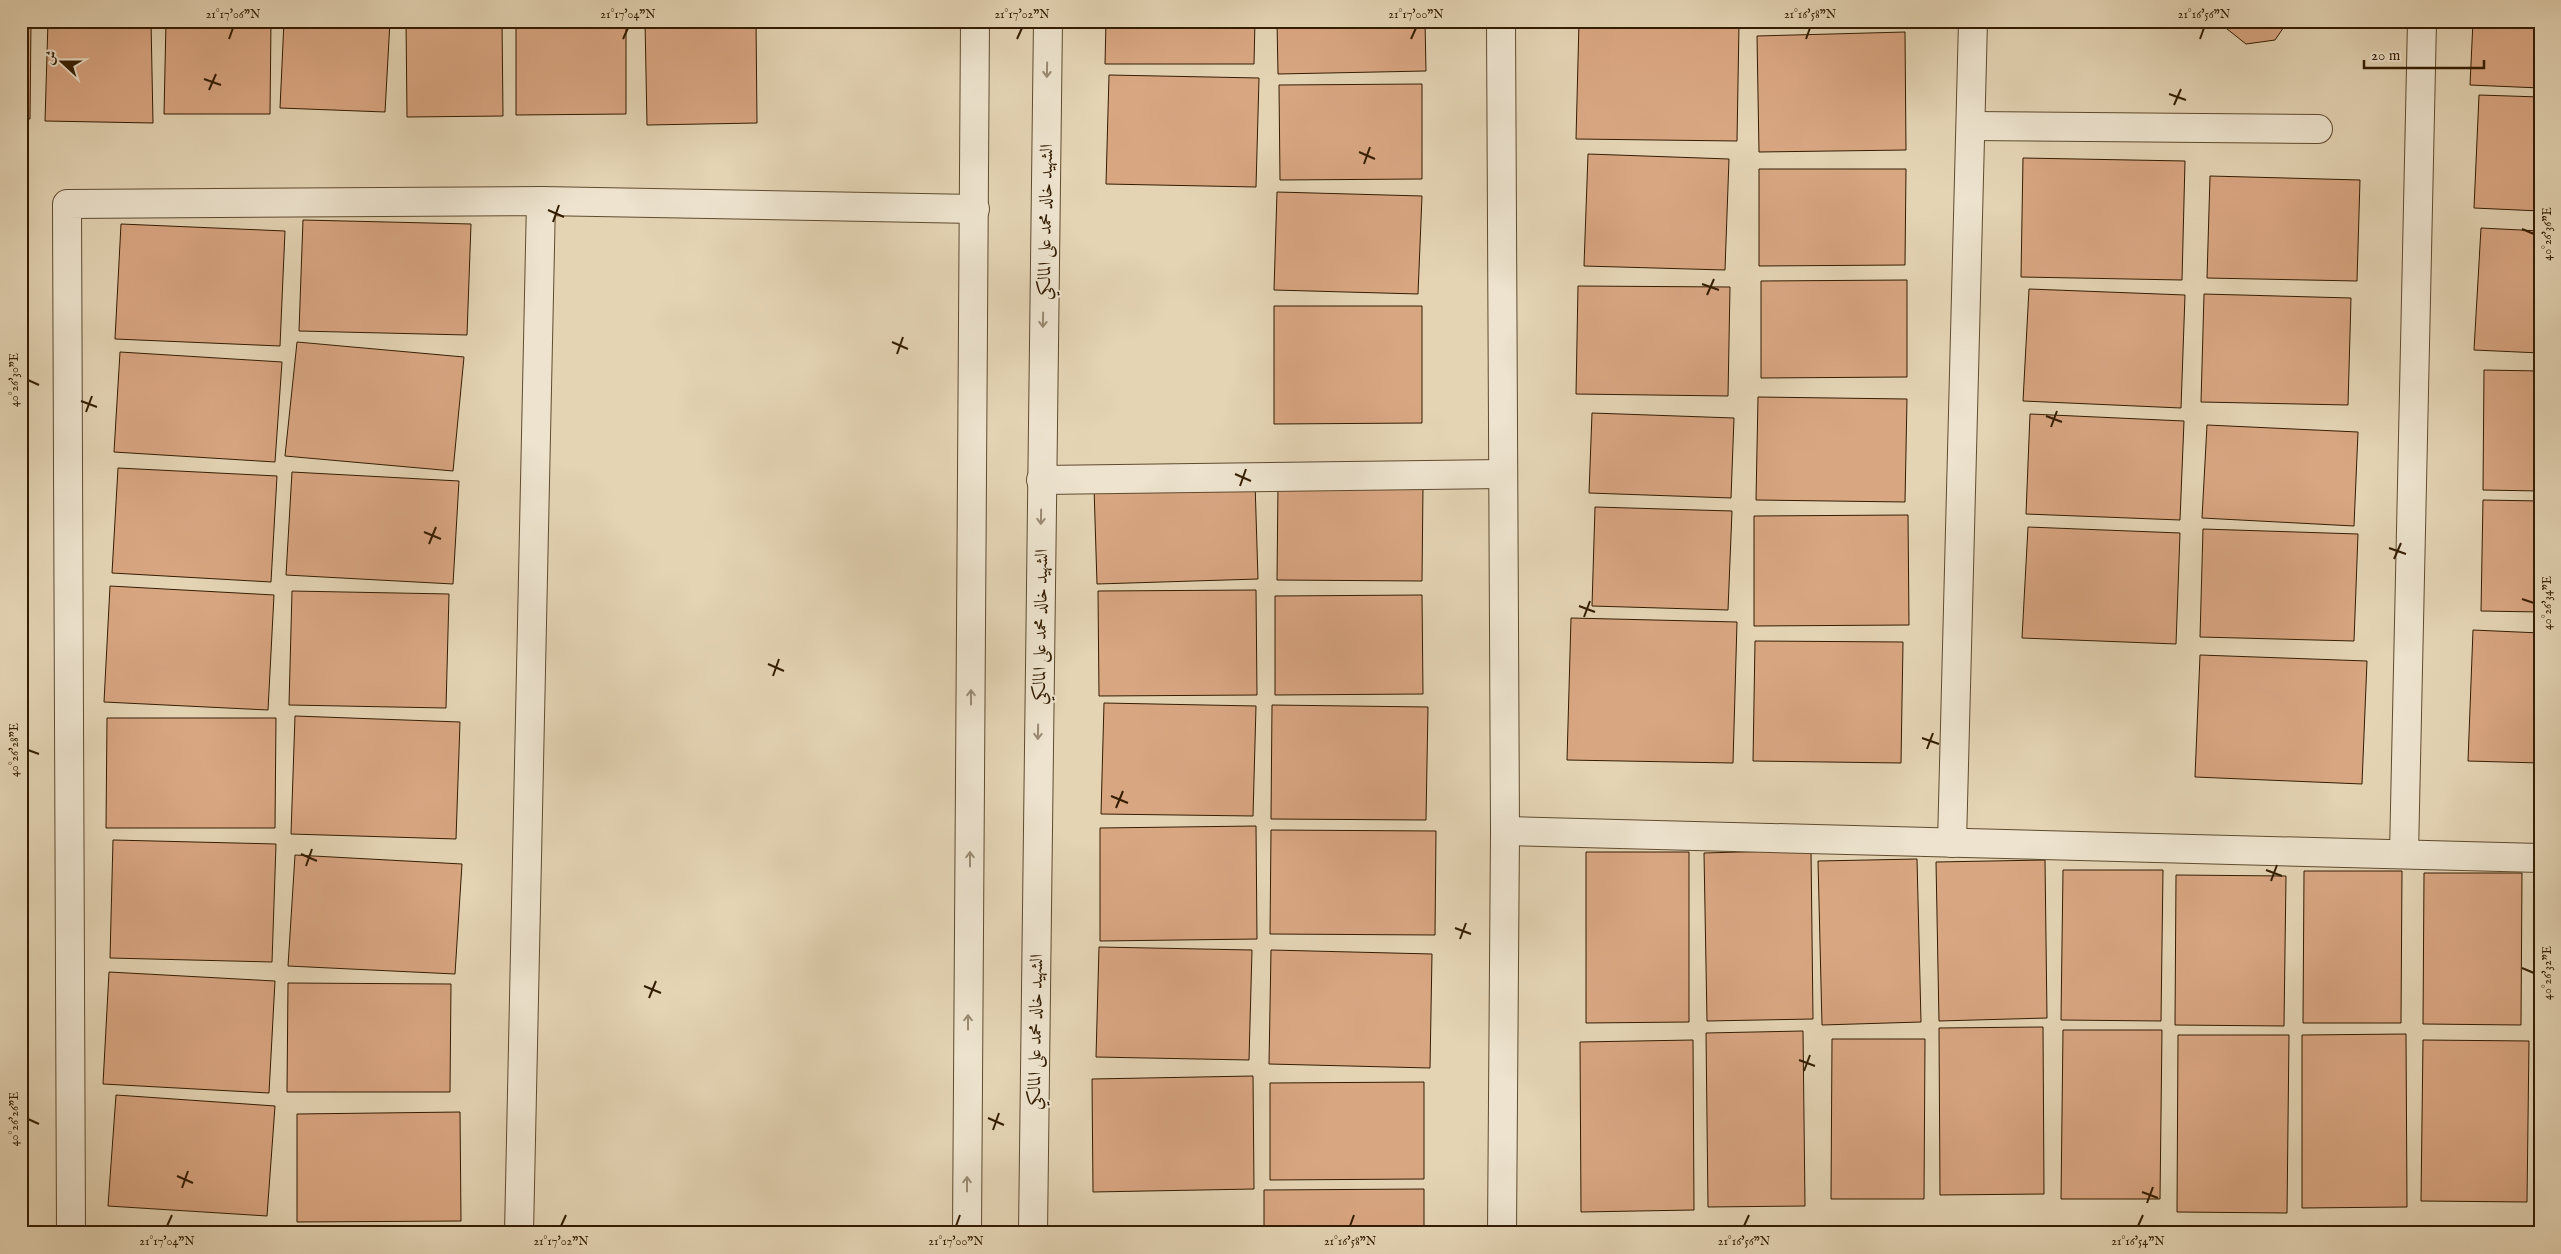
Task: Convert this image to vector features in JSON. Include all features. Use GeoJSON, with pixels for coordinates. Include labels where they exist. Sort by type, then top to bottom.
{"type":"FeatureCollection","features":[{"type":"Feature","properties":{"kind":"street"},"geometry":{"type":"LineString","coordinates":[[967,1233],[975,21]]}},
{"type":"Feature","properties":{"kind":"street","name":"الشهيد خالد محمد على المالكي"},"geometry":{"type":"LineString","coordinates":[[1033,1233],[1048,21]]}},
{"type":"Feature","properties":{"kind":"street"},"geometry":{"type":"LineString","coordinates":[[1501,21],[1505,831],[1502,1233]]}},
{"type":"Feature","properties":{"kind":"street"},"geometry":{"type":"LineString","coordinates":[[1952,843],[1973,21]]}},
{"type":"Feature","properties":{"kind":"street"},"geometry":{"type":"LineString","coordinates":[[2404,854],[2422,21]]}},
{"type":"Feature","properties":{"kind":"street"},"geometry":{"type":"LineString","coordinates":[[1971,126],[2318,129]]}},
{"type":"Feature","properties":{"kind":"street"},"geometry":{"type":"LineString","coordinates":[[71,1233],[67,204],[541,201],[975,209]]}},
{"type":"Feature","properties":{"kind":"street"},"geometry":{"type":"LineString","coordinates":[[519,1233],[541,201]]}},
{"type":"Feature","properties":{"kind":"street"},"geometry":{"type":"LineString","coordinates":[[1041,480],[1503,474]]}},
{"type":"Feature","properties":{"kind":"street"},"geometry":{"type":"LineString","coordinates":[[1505,831],[2540,858]]}},
{"type":"Feature","properties":{"kind":"building"},"geometry":{"type":"Polygon","coordinates":[[[21,21],[31,21],[30,119],[21,119],[21,21]]]}},
{"type":"Feature","properties":{"kind":"building"},"geometry":{"type":"Polygon","coordinates":[[[48,21],[151,21],[153,123],[45,121],[48,21]]]}},
{"type":"Feature","properties":{"kind":"building"},"geometry":{"type":"Polygon","coordinates":[[[166,21],[271,21],[270,114],[164,114],[166,21]]]}},
{"type":"Feature","properties":{"kind":"building"},"geometry":{"type":"Polygon","coordinates":[[[284,21],[390,21],[385,112],[280,108],[284,21]]]}},
{"type":"Feature","properties":{"kind":"building"},"geometry":{"type":"Polygon","coordinates":[[[406,21],[502,21],[503,116],[407,117],[406,21]]]}},
{"type":"Feature","properties":{"kind":"building"},"geometry":{"type":"Polygon","coordinates":[[[516,21],[626,21],[626,114],[516,115],[516,21]]]}},
{"type":"Feature","properties":{"kind":"building"},"geometry":{"type":"Polygon","coordinates":[[[645,21],[756,21],[757,123],[647,125],[645,21]]]}},
{"type":"Feature","properties":{"kind":"building"},"geometry":{"type":"Polygon","coordinates":[[[1106,21],[1255,21],[1254,64],[1105,64],[1106,21]]]}},
{"type":"Feature","properties":{"kind":"building"},"geometry":{"type":"Polygon","coordinates":[[[1277,21],[1425,21],[1426,71],[1278,74],[1277,21]]]}},
{"type":"Feature","properties":{"kind":"building"},"geometry":{"type":"Polygon","coordinates":[[[2217,21],[2288,21],[2275,40],[2246,44],[2217,21]]]}},
{"type":"Feature","properties":{"kind":"building"},"geometry":{"type":"Polygon","coordinates":[[[2473,21],[2540,21],[2540,88],[2470,85],[2473,21]]]}},
{"type":"Feature","properties":{"kind":"building"},"geometry":{"type":"Polygon","coordinates":[[[1579,22],[1739,24],[1737,141],[1576,139],[1579,22]]]}},
{"type":"Feature","properties":{"kind":"building"},"geometry":{"type":"Polygon","coordinates":[[[1905,32],[1906,150],[1759,152],[1757,36],[1905,32]]]}},
{"type":"Feature","properties":{"kind":"building"},"geometry":{"type":"Polygon","coordinates":[[[1109,75],[1259,78],[1256,187],[1106,184],[1109,75]]]}},
{"type":"Feature","properties":{"kind":"building"},"geometry":{"type":"Polygon","coordinates":[[[1422,84],[1422,179],[1280,180],[1279,85],[1422,84]]]}},
{"type":"Feature","properties":{"kind":"building"},"geometry":{"type":"Polygon","coordinates":[[[2479,95],[2540,97],[2540,211],[2474,208],[2479,95]]]}},
{"type":"Feature","properties":{"kind":"building"},"geometry":{"type":"Polygon","coordinates":[[[1588,154],[1729,159],[1725,270],[1584,266],[1588,154]]]}},
{"type":"Feature","properties":{"kind":"building"},"geometry":{"type":"Polygon","coordinates":[[[2023,158],[2185,161],[2182,280],[2021,277],[2023,158]]]}},
{"type":"Feature","properties":{"kind":"building"},"geometry":{"type":"Polygon","coordinates":[[[1759,169],[1906,169],[1905,265],[1759,266],[1759,169]]]}},
{"type":"Feature","properties":{"kind":"building"},"geometry":{"type":"Polygon","coordinates":[[[2210,176],[2360,180],[2357,281],[2207,278],[2210,176]]]}},
{"type":"Feature","properties":{"kind":"building"},"geometry":{"type":"Polygon","coordinates":[[[1277,192],[1422,196],[1418,294],[1274,290],[1277,192]]]}},
{"type":"Feature","properties":{"kind":"building"},"geometry":{"type":"Polygon","coordinates":[[[303,220],[471,224],[467,335],[299,331],[303,220]]]}},
{"type":"Feature","properties":{"kind":"building"},"geometry":{"type":"Polygon","coordinates":[[[121,224],[285,231],[280,346],[115,339],[121,224]]]}},
{"type":"Feature","properties":{"kind":"building"},"geometry":{"type":"Polygon","coordinates":[[[2481,228],[2540,231],[2540,353],[2474,350],[2481,228]]]}},
{"type":"Feature","properties":{"kind":"building"},"geometry":{"type":"Polygon","coordinates":[[[1907,280],[1907,377],[1761,378],[1761,281],[1907,280]]]}},
{"type":"Feature","properties":{"kind":"building"},"geometry":{"type":"Polygon","coordinates":[[[1578,286],[1730,287],[1728,396],[1576,394],[1578,286]]]}},
{"type":"Feature","properties":{"kind":"building"},"geometry":{"type":"Polygon","coordinates":[[[2029,289],[2185,295],[2181,408],[2023,401],[2029,289]]]}},
{"type":"Feature","properties":{"kind":"building"},"geometry":{"type":"Polygon","coordinates":[[[2204,294],[2351,298],[2348,405],[2201,402],[2204,294]]]}},
{"type":"Feature","properties":{"kind":"building"},"geometry":{"type":"Polygon","coordinates":[[[1274,306],[1422,306],[1422,423],[1274,424],[1274,306]]]}},
{"type":"Feature","properties":{"kind":"building"},"geometry":{"type":"Polygon","coordinates":[[[297,342],[464,357],[453,471],[285,456],[297,342]]]}},
{"type":"Feature","properties":{"kind":"building"},"geometry":{"type":"Polygon","coordinates":[[[120,352],[282,362],[275,462],[114,452],[120,352]]]}},
{"type":"Feature","properties":{"kind":"building"},"geometry":{"type":"Polygon","coordinates":[[[2484,370],[2540,371],[2540,491],[2483,490],[2484,370]]]}},
{"type":"Feature","properties":{"kind":"building"},"geometry":{"type":"Polygon","coordinates":[[[1758,397],[1907,399],[1905,502],[1756,500],[1758,397]]]}},
{"type":"Feature","properties":{"kind":"building"},"geometry":{"type":"Polygon","coordinates":[[[1592,413],[1734,418],[1731,498],[1589,493],[1592,413]]]}},
{"type":"Feature","properties":{"kind":"building"},"geometry":{"type":"Polygon","coordinates":[[[2030,414],[2184,421],[2180,520],[2026,514],[2030,414]]]}},
{"type":"Feature","properties":{"kind":"building"},"geometry":{"type":"Polygon","coordinates":[[[2207,425],[2358,432],[2354,526],[2202,518],[2207,425]]]}},
{"type":"Feature","properties":{"kind":"building"},"geometry":{"type":"Polygon","coordinates":[[[118,468],[277,476],[271,582],[112,573],[118,468]]]}},
{"type":"Feature","properties":{"kind":"building"},"geometry":{"type":"Polygon","coordinates":[[[292,472],[459,481],[453,584],[286,575],[292,472]]]}},
{"type":"Feature","properties":{"kind":"building"},"geometry":{"type":"Polygon","coordinates":[[[1255,482],[1258,579],[1097,584],[1094,487],[1255,482]]]}},
{"type":"Feature","properties":{"kind":"building"},"geometry":{"type":"Polygon","coordinates":[[[1278,486],[1423,486],[1422,581],[1277,580],[1278,486]]]}},
{"type":"Feature","properties":{"kind":"building"},"geometry":{"type":"Polygon","coordinates":[[[2483,500],[2540,501],[2540,612],[2481,611],[2483,500]]]}},
{"type":"Feature","properties":{"kind":"building"},"geometry":{"type":"Polygon","coordinates":[[[1595,507],[1732,511],[1728,610],[1592,606],[1595,507]]]}},
{"type":"Feature","properties":{"kind":"building"},"geometry":{"type":"Polygon","coordinates":[[[1908,515],[1909,625],[1754,626],[1754,516],[1908,515]]]}},
{"type":"Feature","properties":{"kind":"building"},"geometry":{"type":"Polygon","coordinates":[[[2028,527],[2180,533],[2176,644],[2022,638],[2028,527]]]}},
{"type":"Feature","properties":{"kind":"building"},"geometry":{"type":"Polygon","coordinates":[[[2203,529],[2358,534],[2354,641],[2200,637],[2203,529]]]}},
{"type":"Feature","properties":{"kind":"building"},"geometry":{"type":"Polygon","coordinates":[[[110,586],[274,595],[268,710],[104,702],[110,586]]]}},
{"type":"Feature","properties":{"kind":"building"},"geometry":{"type":"Polygon","coordinates":[[[1256,590],[1257,695],[1099,696],[1098,591],[1256,590]]]}},
{"type":"Feature","properties":{"kind":"building"},"geometry":{"type":"Polygon","coordinates":[[[292,591],[449,594],[446,708],[289,705],[292,591]]]}},
{"type":"Feature","properties":{"kind":"building"},"geometry":{"type":"Polygon","coordinates":[[[1422,595],[1423,694],[1275,695],[1275,596],[1422,595]]]}},
{"type":"Feature","properties":{"kind":"building"},"geometry":{"type":"Polygon","coordinates":[[[1571,618],[1737,622],[1733,763],[1567,760],[1571,618]]]}},
{"type":"Feature","properties":{"kind":"building"},"geometry":{"type":"Polygon","coordinates":[[[2473,630],[2540,633],[2540,763],[2468,761],[2473,630]]]}},
{"type":"Feature","properties":{"kind":"building"},"geometry":{"type":"Polygon","coordinates":[[[1755,641],[1903,642],[1901,763],[1753,761],[1755,641]]]}},
{"type":"Feature","properties":{"kind":"building"},"geometry":{"type":"Polygon","coordinates":[[[2200,655],[2367,661],[2362,784],[2195,777],[2200,655]]]}},
{"type":"Feature","properties":{"kind":"building"},"geometry":{"type":"Polygon","coordinates":[[[1104,703],[1256,706],[1253,816],[1101,814],[1104,703]]]}},
{"type":"Feature","properties":{"kind":"building"},"geometry":{"type":"Polygon","coordinates":[[[1272,705],[1428,707],[1426,820],[1271,819],[1272,705]]]}},
{"type":"Feature","properties":{"kind":"building"},"geometry":{"type":"Polygon","coordinates":[[[295,716],[460,722],[456,839],[291,834],[295,716]]]}},
{"type":"Feature","properties":{"kind":"building"},"geometry":{"type":"Polygon","coordinates":[[[107,718],[276,718],[275,828],[106,828],[107,718]]]}},
{"type":"Feature","properties":{"kind":"building"},"geometry":{"type":"Polygon","coordinates":[[[1256,826],[1257,939],[1100,941],[1100,828],[1256,826]]]}},
{"type":"Feature","properties":{"kind":"building"},"geometry":{"type":"Polygon","coordinates":[[[1271,830],[1436,831],[1435,935],[1270,934],[1271,830]]]}},
{"type":"Feature","properties":{"kind":"building"},"geometry":{"type":"Polygon","coordinates":[[[113,840],[276,844],[272,962],[110,958],[113,840]]]}},
{"type":"Feature","properties":{"kind":"building"},"geometry":{"type":"Polygon","coordinates":[[[1811,850],[1813,1019],[1707,1021],[1704,853],[1811,850]]]}},
{"type":"Feature","properties":{"kind":"building"},"geometry":{"type":"Polygon","coordinates":[[[1586,852],[1689,852],[1689,1022],[1586,1023],[1586,852]]]}},
{"type":"Feature","properties":{"kind":"building"},"geometry":{"type":"Polygon","coordinates":[[[295,855],[462,864],[455,974],[288,966],[295,855]]]}},
{"type":"Feature","properties":{"kind":"building"},"geometry":{"type":"Polygon","coordinates":[[[1917,859],[1921,1022],[1822,1025],[1818,861],[1917,859]]]}},
{"type":"Feature","properties":{"kind":"building"},"geometry":{"type":"Polygon","coordinates":[[[2045,860],[2047,1018],[1939,1021],[1936,862],[2045,860]]]}},
{"type":"Feature","properties":{"kind":"building"},"geometry":{"type":"Polygon","coordinates":[[[2063,870],[2163,870],[2161,1021],[2061,1020],[2063,870]]]}},
{"type":"Feature","properties":{"kind":"building"},"geometry":{"type":"Polygon","coordinates":[[[2304,871],[2402,871],[2401,1023],[2303,1023],[2304,871]]]}},
{"type":"Feature","properties":{"kind":"building"},"geometry":{"type":"Polygon","coordinates":[[[2424,873],[2522,873],[2521,1025],[2423,1024],[2424,873]]]}},
{"type":"Feature","properties":{"kind":"building"},"geometry":{"type":"Polygon","coordinates":[[[2176,875],[2286,876],[2284,1026],[2175,1025],[2176,875]]]}},
{"type":"Feature","properties":{"kind":"building"},"geometry":{"type":"Polygon","coordinates":[[[1099,947],[1252,950],[1249,1060],[1096,1057],[1099,947]]]}},
{"type":"Feature","properties":{"kind":"building"},"geometry":{"type":"Polygon","coordinates":[[[1271,950],[1432,954],[1430,1068],[1269,1064],[1271,950]]]}},
{"type":"Feature","properties":{"kind":"building"},"geometry":{"type":"Polygon","coordinates":[[[109,972],[275,981],[269,1093],[103,1084],[109,972]]]}},
{"type":"Feature","properties":{"kind":"building"},"geometry":{"type":"Polygon","coordinates":[[[288,983],[451,984],[450,1092],[287,1092],[288,983]]]}},
{"type":"Feature","properties":{"kind":"building"},"geometry":{"type":"Polygon","coordinates":[[[2043,1027],[2044,1194],[1940,1195],[1939,1028],[2043,1027]]]}},
{"type":"Feature","properties":{"kind":"building"},"geometry":{"type":"Polygon","coordinates":[[[2063,1030],[2162,1030],[2160,1199],[2061,1199],[2063,1030]]]}},
{"type":"Feature","properties":{"kind":"building"},"geometry":{"type":"Polygon","coordinates":[[[1803,1031],[1805,1206],[1708,1207],[1706,1033],[1803,1031]]]}},
{"type":"Feature","properties":{"kind":"building"},"geometry":{"type":"Polygon","coordinates":[[[2406,1034],[2407,1207],[2302,1208],[2302,1035],[2406,1034]]]}},
{"type":"Feature","properties":{"kind":"building"},"geometry":{"type":"Polygon","coordinates":[[[2178,1035],[2289,1035],[2287,1213],[2177,1212],[2178,1035]]]}},
{"type":"Feature","properties":{"kind":"building"},"geometry":{"type":"Polygon","coordinates":[[[1832,1039],[1925,1039],[1924,1199],[1831,1199],[1832,1039]]]}},
{"type":"Feature","properties":{"kind":"building"},"geometry":{"type":"Polygon","coordinates":[[[1693,1040],[1694,1210],[1581,1212],[1580,1042],[1693,1040]]]}},
{"type":"Feature","properties":{"kind":"building"},"geometry":{"type":"Polygon","coordinates":[[[2423,1040],[2529,1041],[2527,1202],[2421,1201],[2423,1040]]]}},
{"type":"Feature","properties":{"kind":"building"},"geometry":{"type":"Polygon","coordinates":[[[1253,1076],[1254,1189],[1093,1192],[1092,1079],[1253,1076]]]}},
{"type":"Feature","properties":{"kind":"building"},"geometry":{"type":"Polygon","coordinates":[[[1424,1082],[1424,1179],[1270,1180],[1270,1083],[1424,1082]]]}},
{"type":"Feature","properties":{"kind":"building"},"geometry":{"type":"Polygon","coordinates":[[[116,1095],[275,1106],[267,1216],[108,1206],[116,1095]]]}},
{"type":"Feature","properties":{"kind":"building"},"geometry":{"type":"Polygon","coordinates":[[[460,1112],[461,1221],[297,1222],[297,1114],[460,1112]]]}},
{"type":"Feature","properties":{"kind":"building"},"geometry":{"type":"Polygon","coordinates":[[[1424,1189],[1424,1233],[1264,1233],[1264,1190],[1424,1189]]]}}]}
